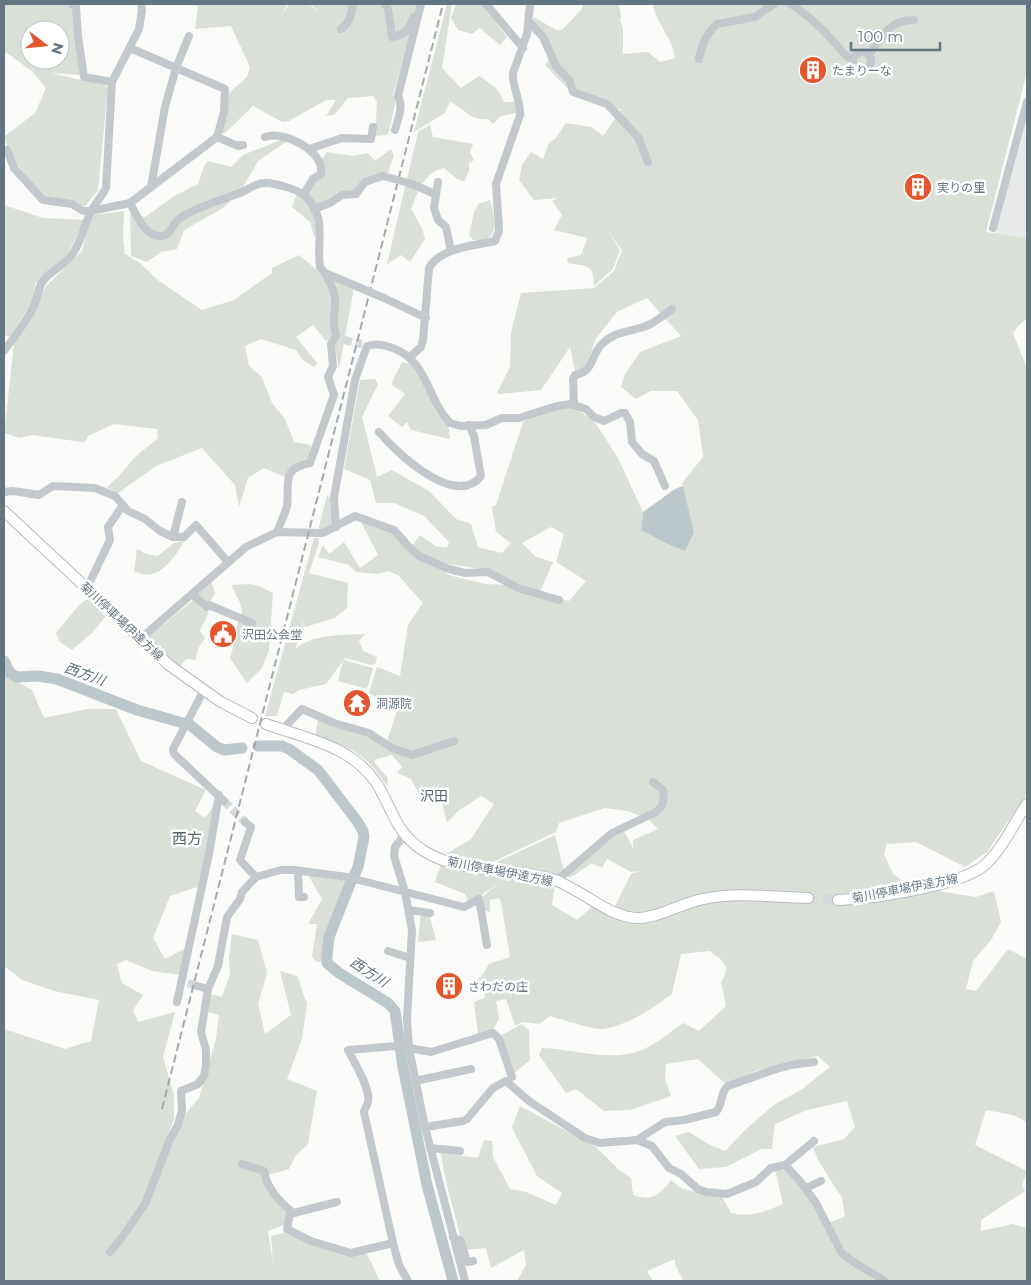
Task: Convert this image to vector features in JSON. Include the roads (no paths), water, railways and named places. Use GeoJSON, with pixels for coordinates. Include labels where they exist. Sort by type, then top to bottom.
{"type":"FeatureCollection","features":[{"type":"Feature","properties":{"kind":"main road","name":"菊川停車場伊達方線"},"geometry":{"type":"LineString","coordinates":[[4,511],[169,665],[221,702],[252,718]]}},
{"type":"Feature","properties":{"kind":"main road","name":"菊川停車場伊達方線"},"geometry":{"type":"LineString","coordinates":[[266,724],[333,746],[348,754],[363,767],[377,784],[392,815],[405,834],[422,850],[455,864],[536,876],[556,881],[627,917],[638,918],[700,899],[727,895],[808,898]]}},
{"type":"Feature","properties":{"kind":"main road","name":"菊川停車場伊達方線"},"geometry":{"type":"LineString","coordinates":[[838,900],[878,896],[966,876],[986,864],[1003,842],[1027,804]]}},
{"type":"Feature","properties":{"kind":"street"},"geometry":{"type":"LineString","coordinates":[[72,4],[76,6],[84,77],[112,82]]}},
{"type":"Feature","properties":{"kind":"street"},"geometry":{"type":"LineString","coordinates":[[4,351],[32,310],[40,285],[45,277],[66,262],[73,254],[91,212],[106,188],[112,82],[139,29],[142,11],[141,4]]}},
{"type":"Feature","properties":{"kind":"street"},"geometry":{"type":"LineString","coordinates":[[341,29],[349,20],[353,4]]}},
{"type":"Feature","properties":{"kind":"street"},"geometry":{"type":"LineString","coordinates":[[385,4],[388,9],[392,37],[407,32],[420,8]]}},
{"type":"Feature","properties":{"kind":"street"},"geometry":{"type":"LineString","coordinates":[[486,4],[523,48]]}},
{"type":"Feature","properties":{"kind":"street"},"geometry":{"type":"LineString","coordinates":[[410,357],[421,347],[426,318],[429,268],[438,256],[451,251],[495,241],[499,231],[496,184],[520,115],[513,73],[523,48],[530,22],[530,4]]}},
{"type":"Feature","properties":{"kind":"street"},"geometry":{"type":"LineString","coordinates":[[700,59],[700,48],[712,28],[717,24],[756,17],[774,4]]}},
{"type":"Feature","properties":{"kind":"street"},"geometry":{"type":"LineString","coordinates":[[791,4],[803,12],[834,41],[844,56],[853,60],[856,68],[864,70],[870,64],[869,56],[885,33],[896,23],[904,20],[914,20]]}},
{"type":"Feature","properties":{"kind":"street"},"geometry":{"type":"LineString","coordinates":[[395,130],[401,101],[398,96],[420,8]]}},
{"type":"Feature","properties":{"kind":"street"},"geometry":{"type":"LineString","coordinates":[[530,22],[543,37],[556,66],[570,81],[573,92],[607,104],[638,137],[648,162]]}},
{"type":"Feature","properties":{"kind":"street"},"geometry":{"type":"LineString","coordinates":[[151,187],[165,107],[176,68],[189,36]]}},
{"type":"Feature","properties":{"kind":"street"},"geometry":{"type":"LineString","coordinates":[[7,150],[14,168],[43,200],[72,204],[83,211],[91,212],[130,203],[218,137],[224,112],[225,89],[130,48]]}},
{"type":"Feature","properties":{"kind":"street"},"geometry":{"type":"LineString","coordinates":[[853,60],[856,54],[861,52],[869,56]]}},
{"type":"Feature","properties":{"kind":"street"},"geometry":{"type":"LineString","coordinates":[[993,228],[1027,102]]}},
{"type":"Feature","properties":{"kind":"street"},"geometry":{"type":"LineString","coordinates":[[309,150],[342,138],[371,139],[373,127]]}},
{"type":"Feature","properties":{"kind":"street"},"geometry":{"type":"LineString","coordinates":[[265,137],[283,136],[293,139],[309,150],[320,164],[321,174],[313,179],[304,194]]}},
{"type":"Feature","properties":{"kind":"street"},"geometry":{"type":"LineString","coordinates":[[218,137],[238,146],[244,145]]}},
{"type":"Feature","properties":{"kind":"street"},"geometry":{"type":"LineString","coordinates":[[314,209],[330,203],[342,195],[356,194],[365,182],[383,176],[412,184],[435,194]]}},
{"type":"Feature","properties":{"kind":"street"},"geometry":{"type":"LineString","coordinates":[[130,203],[147,231],[156,236],[164,237],[180,218],[263,182],[298,190],[304,194],[314,209],[320,227],[320,266],[325,272],[335,295],[334,328],[340,338],[331,344],[333,366],[328,377],[334,395],[310,463],[299,465],[292,470],[287,479],[286,506],[278,532]]}},
{"type":"Feature","properties":{"kind":"street"},"geometry":{"type":"LineString","coordinates":[[438,182],[434,208],[438,220],[446,227],[451,251]]}},
{"type":"Feature","properties":{"kind":"street"},"geometry":{"type":"LineString","coordinates":[[325,272],[426,318]]}},
{"type":"Feature","properties":{"kind":"street"},"geometry":{"type":"LineString","coordinates":[[574,404],[573,379],[575,375],[584,373],[589,368],[600,345],[616,334],[644,327],[672,309]]}},
{"type":"Feature","properties":{"kind":"street"},"geometry":{"type":"LineString","coordinates":[[336,527],[334,497],[364,345],[383,345],[404,352],[410,357],[425,378],[433,399],[450,423],[486,425],[502,418],[518,418],[557,406],[574,404],[604,421],[620,413],[625,413],[630,422],[632,442],[642,454],[654,461],[664,486]]}},
{"type":"Feature","properties":{"kind":"street"},"geometry":{"type":"LineString","coordinates":[[379,432],[394,449],[418,469],[452,486],[462,486],[478,481],[482,476],[474,436],[469,425]]}},
{"type":"Feature","properties":{"kind":"street"},"geometry":{"type":"LineString","coordinates":[[4,492],[13,491],[39,495],[53,486],[95,488],[115,496],[128,511],[145,519],[160,531],[172,537],[184,537],[196,525],[228,562]]}},
{"type":"Feature","properties":{"kind":"street"},"geometry":{"type":"LineString","coordinates":[[172,537],[182,502]]}},
{"type":"Feature","properties":{"kind":"street"},"geometry":{"type":"LineString","coordinates":[[87,588],[110,540],[108,527],[123,505]]}},
{"type":"Feature","properties":{"kind":"street"},"geometry":{"type":"LineString","coordinates":[[140,639],[246,547],[278,532],[324,534],[354,516],[394,530],[419,556],[449,569],[464,573],[488,572],[518,588],[559,600]]}},
{"type":"Feature","properties":{"kind":"street"},"geometry":{"type":"LineString","coordinates":[[192,594],[211,605],[252,623]]}},
{"type":"Feature","properties":{"kind":"street"},"geometry":{"type":"LineString","coordinates":[[211,605],[216,613]]}},
{"type":"Feature","properties":{"kind":"street"},"geometry":{"type":"LineString","coordinates":[[177,1002],[185,982],[207,863],[222,798],[174,754],[173,749],[204,690]]}},
{"type":"Feature","properties":{"kind":"street"},"geometry":{"type":"LineString","coordinates":[[282,730],[302,709],[334,723],[369,733],[392,748],[412,755],[454,741]]}},
{"type":"Feature","properties":{"kind":"street"},"geometry":{"type":"LineString","coordinates":[[556,881],[612,833],[656,812],[662,806],[663,790],[652,782]]}},
{"type":"Feature","properties":{"kind":"street"},"geometry":{"type":"LineString","coordinates":[[245,822],[252,827],[240,860],[256,877]]}},
{"type":"Feature","properties":{"kind":"street"},"geometry":{"type":"LineString","coordinates":[[405,834],[395,847],[394,856],[405,892],[412,930],[407,1019],[409,1046],[430,1148],[466,1281]]}},
{"type":"Feature","properties":{"kind":"street"},"geometry":{"type":"LineString","coordinates":[[110,1252],[144,1204],[170,1138],[178,1125],[182,1110],[181,1091],[198,1084],[204,1076],[206,1050],[201,1032],[208,988],[218,966],[227,917],[240,899],[242,892],[256,877],[281,870],[298,871],[347,878],[464,907],[479,899],[487,945]]}},
{"type":"Feature","properties":{"kind":"street"},"geometry":{"type":"LineString","coordinates":[[298,871],[300,898],[304,897]]}},
{"type":"Feature","properties":{"kind":"street"},"geometry":{"type":"LineString","coordinates":[[409,910],[430,913]]}},
{"type":"Feature","properties":{"kind":"street"},"geometry":{"type":"LineString","coordinates":[[388,951],[410,958]]}},
{"type":"Feature","properties":{"kind":"street"},"geometry":{"type":"LineString","coordinates":[[197,986],[208,988]]}},
{"type":"Feature","properties":{"kind":"street"},"geometry":{"type":"LineString","coordinates":[[408,1281],[399,1265],[392,1243],[364,1112],[368,1095],[364,1082],[348,1050],[409,1046],[431,1052],[493,1033],[499,1039],[512,1077]]}},
{"type":"Feature","properties":{"kind":"street"},"geometry":{"type":"LineString","coordinates":[[637,1140],[665,1122],[684,1120],[716,1112],[719,1110],[724,1089],[728,1086],[773,1070],[814,1062]]}},
{"type":"Feature","properties":{"kind":"street"},"geometry":{"type":"LineString","coordinates":[[415,1081],[471,1069]]}},
{"type":"Feature","properties":{"kind":"street"},"geometry":{"type":"LineString","coordinates":[[425,1127],[463,1121],[494,1088],[506,1081],[529,1101],[585,1138],[600,1143],[637,1140],[652,1146],[669,1168],[681,1174],[698,1189],[706,1192],[727,1194],[756,1182],[771,1168],[785,1165],[814,1141]]}},
{"type":"Feature","properties":{"kind":"street"},"geometry":{"type":"LineString","coordinates":[[430,1148],[460,1151]]}},
{"type":"Feature","properties":{"kind":"street"},"geometry":{"type":"LineString","coordinates":[[242,1164],[264,1171],[268,1186],[291,1211],[288,1228],[311,1241],[351,1253],[392,1243]]}},
{"type":"Feature","properties":{"kind":"street"},"geometry":{"type":"LineString","coordinates":[[785,1165],[806,1188],[816,1203],[841,1252],[847,1258],[885,1281]]}},
{"type":"Feature","properties":{"kind":"street"},"geometry":{"type":"LineString","coordinates":[[806,1188],[820,1181]]}},
{"type":"Feature","properties":{"kind":"street"},"geometry":{"type":"LineString","coordinates":[[290,1214],[337,1202]]}},
{"type":"Feature","properties":{"kind":"street"},"geometry":{"type":"LineString","coordinates":[[453,1237],[461,1241],[468,1262],[473,1262]]}},
{"type":"Feature","properties":{"kind":"waterway","name":"西方川"},"geometry":{"type":"LineString","coordinates":[[4,661],[10,673],[17,677],[38,676],[57,679],[137,710],[190,725],[217,747],[224,750],[242,748]]}},
{"type":"Feature","properties":{"kind":"waterway","name":"西方川"},"geometry":{"type":"LineString","coordinates":[[258,746],[282,746],[318,770],[363,831],[364,837],[358,867],[329,937],[327,963],[339,973],[388,1003],[395,1011],[403,1067],[427,1185],[453,1281]]}},
{"type":"Feature","properties":{"kind":"tunnel"},"geometry":{"type":"LineString","coordinates":[[344,340],[362,344]]}},
{"type":"Feature","properties":{"kind":"tunnel"},"geometry":{"type":"LineString","coordinates":[[224,801],[245,822]]}},
{"type":"Feature","properties":{"kind":"tunnel"},"geometry":{"type":"LineString","coordinates":[[808,898],[838,900]]}},
{"type":"Feature","properties":{"kind":"tunnel"},"geometry":{"type":"LineString","coordinates":[[188,983],[197,986]]}},
{"type":"Feature","properties":{"kind":"railway"},"geometry":{"type":"LineString","coordinates":[[162,1109],[443,4]]}},
{"type":"Feature","properties":{"kind":"place","name":"たまりーな"},"geometry":{"type":"Point","coordinates":[813,70]}},
{"type":"Feature","properties":{"kind":"place","name":"実りの里"},"geometry":{"type":"Point","coordinates":[918,187]}},
{"type":"Feature","properties":{"kind":"place","name":"沢田公会堂"},"geometry":{"type":"Point","coordinates":[223,634]}},
{"type":"Feature","properties":{"kind":"place","name":"洞源院"},"geometry":{"type":"Point","coordinates":[357,703]}},
{"type":"Feature","properties":{"kind":"place","name":"さわだの庄"},"geometry":{"type":"Point","coordinates":[449,986]}},
{"type":"Feature","properties":{"kind":"district","name":"沢田"},"geometry":{"type":"Point","coordinates":[434,796]}},
{"type":"Feature","properties":{"kind":"district","name":"西方"},"geometry":{"type":"Point","coordinates":[187,838]}}]}
